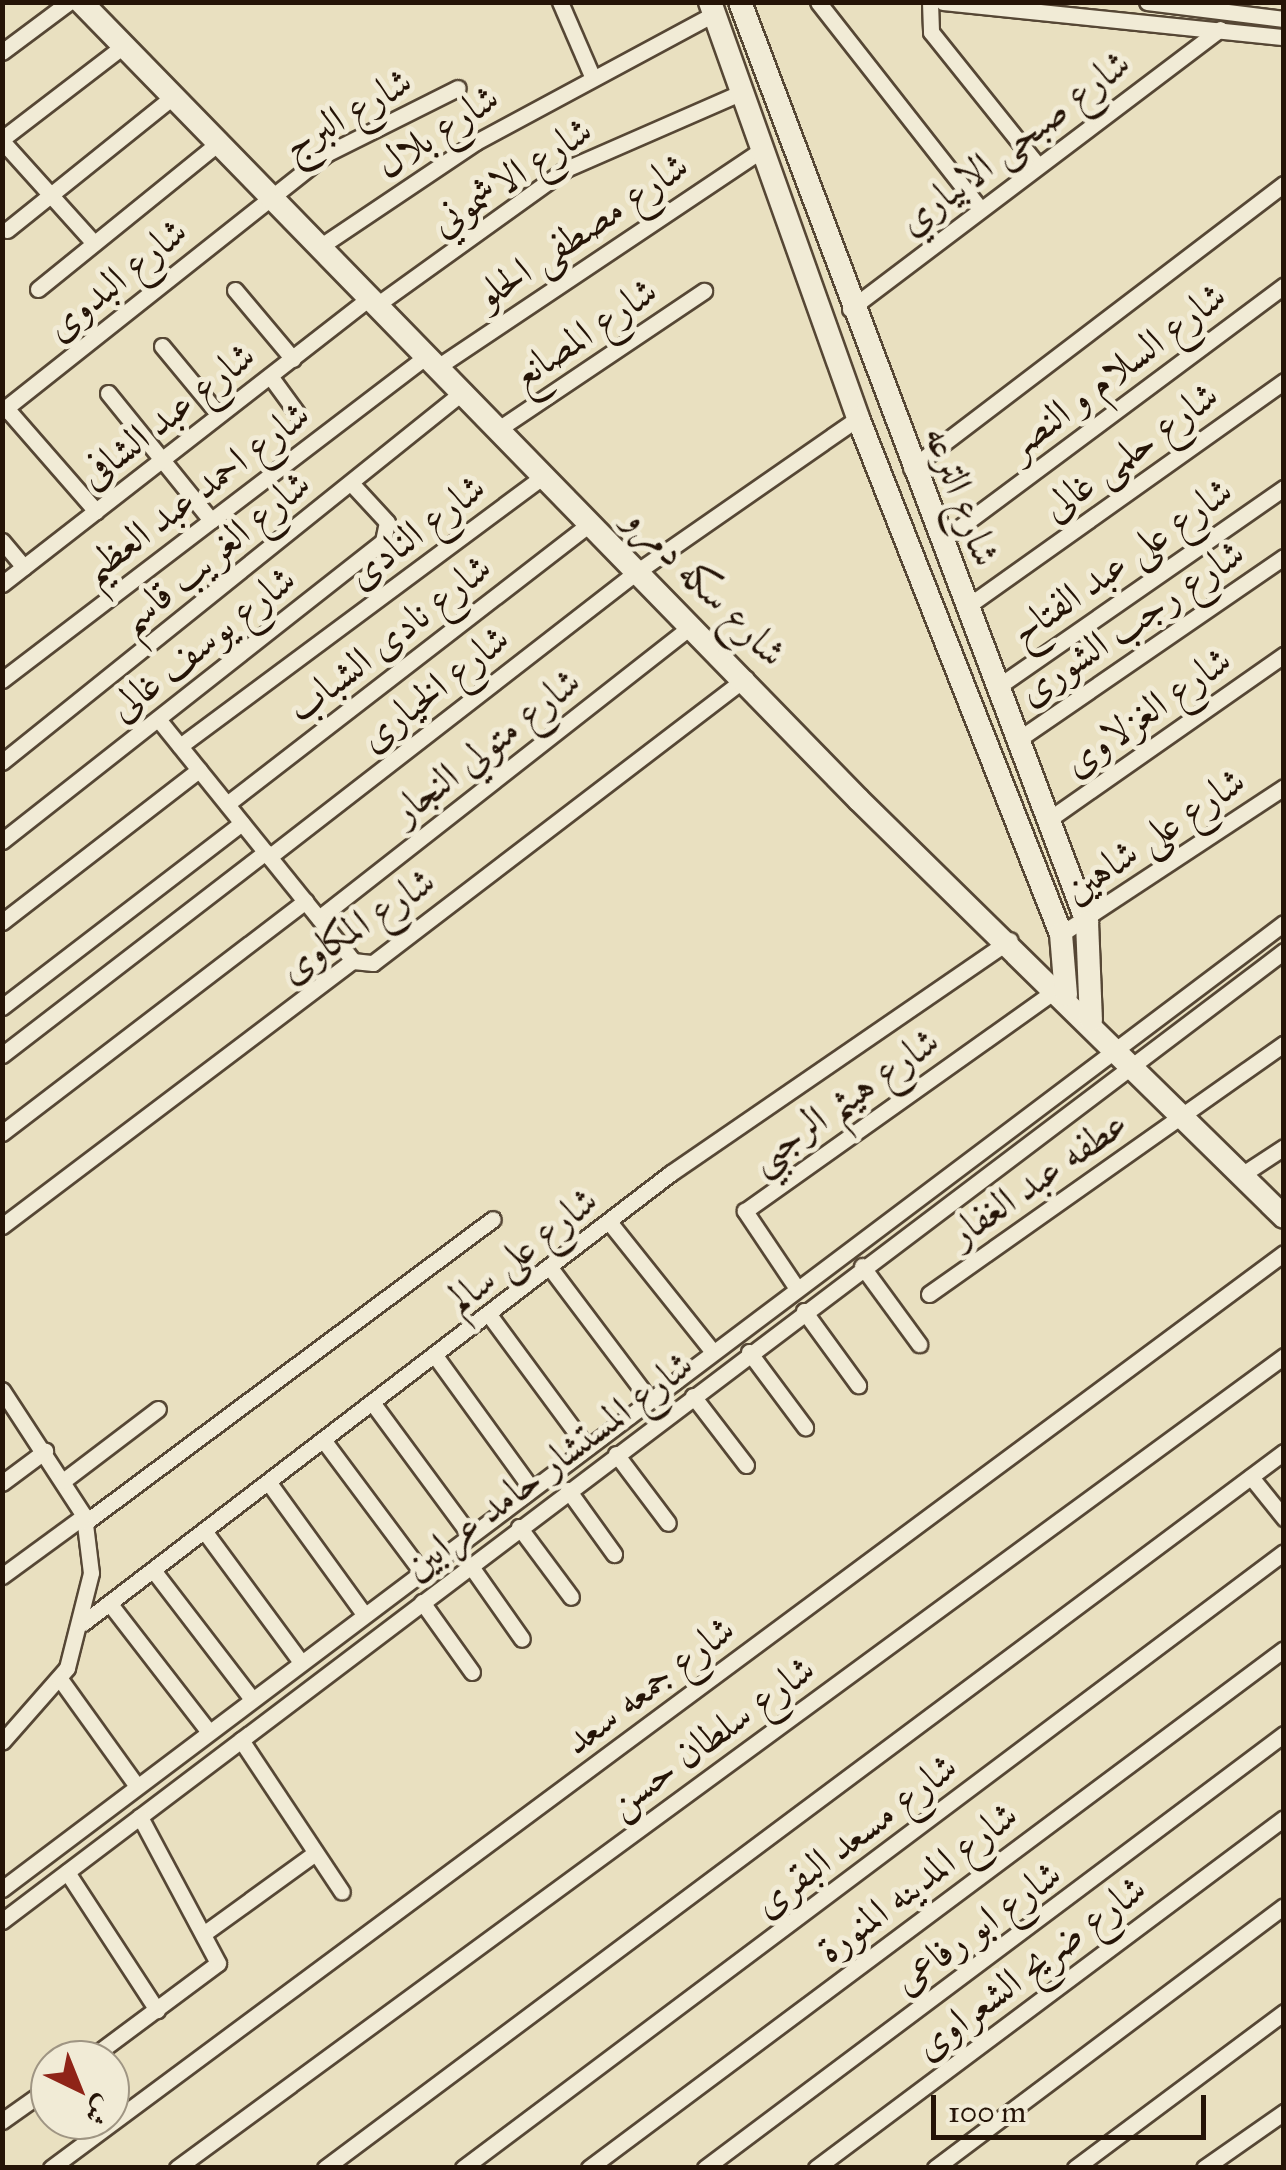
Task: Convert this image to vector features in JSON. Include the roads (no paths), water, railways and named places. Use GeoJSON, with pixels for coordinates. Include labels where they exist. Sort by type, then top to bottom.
{"type":"FeatureCollection","features":[{"type":"Feature","properties":{"kind":"main road","name":"شارع سكه دمرو"},"geometry":{"type":"LineString","coordinates":[[81,2],[216,145],[321,246],[693,626],[1124,1052],[1284,1217]]}},
{"type":"Feature","properties":{"kind":"main road","name":"شارع الترعه"},"geometry":{"type":"LineString","coordinates":[[740,2],[850,309],[1087,922],[1092,1020]]}},
{"type":"Feature","properties":{"kind":"main road","name":"شارع الترعه"},"geometry":{"type":"LineString","coordinates":[[712,8],[858,418],[1061,934],[1062,991]]}},
{"type":"Feature","properties":{"kind":"main road"},"geometry":{"type":"LineString","coordinates":[[780,198],[806,186]]}},
{"type":"Feature","properties":{"kind":"street"},"geometry":{"type":"LineString","coordinates":[[2,52],[69,2]]}},
{"type":"Feature","properties":{"kind":"street"},"geometry":{"type":"LineString","coordinates":[[560,2],[592,76]]}},
{"type":"Feature","properties":{"kind":"street"},"geometry":{"type":"LineString","coordinates":[[818,2],[979,207]]}},
{"type":"Feature","properties":{"kind":"street"},"geometry":{"type":"LineString","coordinates":[[930,2],[931,32],[1036,163]]}},
{"type":"Feature","properties":{"kind":"street"},"geometry":{"type":"LineString","coordinates":[[944,2],[1220,28],[1284,38]]}},
{"type":"Feature","properties":{"kind":"street"},"geometry":{"type":"LineString","coordinates":[[1147,2],[1284,18]]}},
{"type":"Feature","properties":{"kind":"street","name":"شارع بلال"},"geometry":{"type":"LineString","coordinates":[[321,246],[592,76],[712,8]]}},
{"type":"Feature","properties":{"kind":"street","name":"شارع صبحى الابياري"},"geometry":{"type":"LineString","coordinates":[[850,309],[1036,163],[1220,28]]}},
{"type":"Feature","properties":{"kind":"street"},"geometry":{"type":"LineString","coordinates":[[94,243],[2,140],[122,46]]}},
{"type":"Feature","properties":{"kind":"street","name":"شارع البرج"},"geometry":{"type":"LineString","coordinates":[[270,197],[328,153],[458,88]]}},
{"type":"Feature","properties":{"kind":"street","name":"شارع الاشموني"},"geometry":{"type":"LineString","coordinates":[[374,300],[566,170],[742,92]]}},
{"type":"Feature","properties":{"kind":"street"},"geometry":{"type":"LineString","coordinates":[[6,230],[171,98]]}},
{"type":"Feature","properties":{"kind":"street"},"geometry":{"type":"LineString","coordinates":[[38,288],[216,145]]}},
{"type":"Feature","properties":{"kind":"street","name":"شارع مصطفى الحلو"},"geometry":{"type":"LineString","coordinates":[[433,360],[762,150]]}},
{"type":"Feature","properties":{"kind":"street"},"geometry":{"type":"LineString","coordinates":[[911,468],[1284,184]]}},
{"type":"Feature","properties":{"kind":"street","name":"شارع البدوى"},"geometry":{"type":"LineString","coordinates":[[4,409],[270,197]]}},
{"type":"Feature","properties":{"kind":"street","name":"شارع السلام و النصر"},"geometry":{"type":"LineString","coordinates":[[940,542],[1284,286]]}},
{"type":"Feature","properties":{"kind":"street"},"geometry":{"type":"LineString","coordinates":[[235,290],[293,359]]}},
{"type":"Feature","properties":{"kind":"street","name":"شارع المصانع"},"geometry":{"type":"LineString","coordinates":[[500,428],[704,291]]}},
{"type":"Feature","properties":{"kind":"street","name":"شارع عبد الشافى"},"geometry":{"type":"LineString","coordinates":[[2,584],[374,300]]}},
{"type":"Feature","properties":{"kind":"street"},"geometry":{"type":"LineString","coordinates":[[162,346],[219,415]]}},
{"type":"Feature","properties":{"kind":"street","name":"شارع احمد عبد العظيم"},"geometry":{"type":"LineString","coordinates":[[2,680],[211,520],[433,360]]}},
{"type":"Feature","properties":{"kind":"street"},"geometry":{"type":"LineString","coordinates":[[270,376],[297,413]]}},
{"type":"Feature","properties":{"kind":"street","name":"شارع حلمى غالى"},"geometry":{"type":"LineString","coordinates":[[965,608],[1284,381]]}},
{"type":"Feature","properties":{"kind":"street","name":"شارع الغريب قاسم"},"geometry":{"type":"LineString","coordinates":[[2,762],[464,392]]}},
{"type":"Feature","properties":{"kind":"street"},"geometry":{"type":"LineString","coordinates":[[108,393],[211,520]]}},
{"type":"Feature","properties":{"kind":"street"},"geometry":{"type":"LineString","coordinates":[[4,409],[96,511]]}},
{"type":"Feature","properties":{"kind":"street","name":"شارع الخيارى"},"geometry":{"type":"LineString","coordinates":[[2,1056],[638,571],[858,418]]}},
{"type":"Feature","properties":{"kind":"street","name":"شارع النادى"},"geometry":{"type":"LineString","coordinates":[[180,746],[546,475]]}},
{"type":"Feature","properties":{"kind":"street","name":"شارع يوسف غالى"},"geometry":{"type":"LineString","coordinates":[[2,841],[384,541],[387,522],[352,483]]}},
{"type":"Feature","properties":{"kind":"street","name":"شارع على عبد الفتاح"},"geometry":{"type":"LineString","coordinates":[[996,688],[1284,488]]}},
{"type":"Feature","properties":{"kind":"street","name":"شارع نادى الشباب"},"geometry":{"type":"LineString","coordinates":[[227,804],[591,523]]}},
{"type":"Feature","properties":{"kind":"street"},"geometry":{"type":"LineString","coordinates":[[2,542],[24,567]]}},
{"type":"Feature","properties":{"kind":"street","name":"شارع رجب الشورى"},"geometry":{"type":"LineString","coordinates":[[1016,741],[1284,558]]}},
{"type":"Feature","properties":{"kind":"street","name":"شارع متولي النجار"},"geometry":{"type":"LineString","coordinates":[[318,918],[693,626]]}},
{"type":"Feature","properties":{"kind":"street","name":"شارع الغزلاوى"},"geometry":{"type":"LineString","coordinates":[[1048,820],[1284,655]]}},
{"type":"Feature","properties":{"kind":"street","name":"شارع المكاوى"},"geometry":{"type":"LineString","coordinates":[[2,1226],[353,961],[373,963],[746,678]]}},
{"type":"Feature","properties":{"kind":"street"},"geometry":{"type":"LineString","coordinates":[[158,720],[353,961]]}},
{"type":"Feature","properties":{"kind":"street"},"geometry":{"type":"LineString","coordinates":[[2,922],[199,770]]}},
{"type":"Feature","properties":{"kind":"street","name":"شارع على شاهين"},"geometry":{"type":"LineString","coordinates":[[1061,934],[1087,922],[1284,788]]}},
{"type":"Feature","properties":{"kind":"street"},"geometry":{"type":"LineString","coordinates":[[2,1008],[242,823]]}},
{"type":"Feature","properties":{"kind":"street"},"geometry":{"type":"LineString","coordinates":[[2,1133],[304,900]]}},
{"type":"Feature","properties":{"kind":"street"},"geometry":{"type":"LineString","coordinates":[[1124,1052],[1284,923]]}},
{"type":"Feature","properties":{"kind":"street","name":"شارع على سالم"},"geometry":{"type":"LineString","coordinates":[[83,1623],[801,1078],[1010,940]]}},
{"type":"Feature","properties":{"kind":"street"},"geometry":{"type":"LineString","coordinates":[[1124,1052],[1284,951]]}},
{"type":"Feature","properties":{"kind":"street","name":"شارع هيثم الرجبي"},"geometry":{"type":"LineString","coordinates":[[796,1287],[745,1211],[1062,991]]}},
{"type":"Feature","properties":{"kind":"street","name":"عطفه عبد الغفار"},"geometry":{"type":"LineString","coordinates":[[929,1294],[1284,1044]]}},
{"type":"Feature","properties":{"kind":"street","name":"شارع المستشار حامد عرابين"},"geometry":{"type":"LineString","coordinates":[[2,1922],[862,1266],[1124,1052]]}},
{"type":"Feature","properties":{"kind":"street","name":"شارع المستشار حامد عرابين"},"geometry":{"type":"LineString","coordinates":[[2,1888],[796,1287],[1124,1052]]}},
{"type":"Feature","properties":{"kind":"street"},"geometry":{"type":"LineString","coordinates":[[1242,1174],[1284,1147]]}},
{"type":"Feature","properties":{"kind":"street"},"geometry":{"type":"LineString","coordinates":[[2,1576],[493,1219]]}},
{"type":"Feature","properties":{"kind":"street"},"geometry":{"type":"LineString","coordinates":[[610,1224],[712,1351]]}},
{"type":"Feature","properties":{"kind":"street","name":"شارع جمعه سعد"},"geometry":{"type":"LineString","coordinates":[[51,2168],[1284,1253]]}},
{"type":"Feature","properties":{"kind":"street"},"geometry":{"type":"LineString","coordinates":[[862,1266],[919,1344]]}},
{"type":"Feature","properties":{"kind":"street"},"geometry":{"type":"LineString","coordinates":[[551,1270],[649,1399]]}},
{"type":"Feature","properties":{"kind":"street"},"geometry":{"type":"LineString","coordinates":[[804,1310],[858,1384]]}},
{"type":"Feature","properties":{"kind":"street"},"geometry":{"type":"LineString","coordinates":[[490,1316],[586,1446]]}},
{"type":"Feature","properties":{"kind":"street"},"geometry":{"type":"LineString","coordinates":[[750,1352],[805,1426]]}},
{"type":"Feature","properties":{"kind":"street","name":"شارع سلطان حسن"},"geometry":{"type":"LineString","coordinates":[[177,2168],[1284,1356]]}},
{"type":"Feature","properties":{"kind":"street"},"geometry":{"type":"LineString","coordinates":[[436,1358],[532,1488]]}},
{"type":"Feature","properties":{"kind":"street"},"geometry":{"type":"LineString","coordinates":[[2,1742],[60,1679],[83,1623],[85,1519],[3,1392]]}},
{"type":"Feature","properties":{"kind":"street"},"geometry":{"type":"LineString","coordinates":[[693,1396],[746,1464]]}},
{"type":"Feature","properties":{"kind":"street"},"geometry":{"type":"LineString","coordinates":[[374,1405],[470,1535]]}},
{"type":"Feature","properties":{"kind":"street"},"geometry":{"type":"LineString","coordinates":[[62,1480],[158,1410]]}},
{"type":"Feature","properties":{"kind":"street"},"geometry":{"type":"LineString","coordinates":[[324,1441],[422,1571]]}},
{"type":"Feature","properties":{"kind":"street"},"geometry":{"type":"LineString","coordinates":[[2,1483],[45,1452]]}},
{"type":"Feature","properties":{"kind":"street"},"geometry":{"type":"LineString","coordinates":[[325,2168],[1284,1452]]}},
{"type":"Feature","properties":{"kind":"street"},"geometry":{"type":"LineString","coordinates":[[616,1454],[668,1523]]}},
{"type":"Feature","properties":{"kind":"street"},"geometry":{"type":"LineString","coordinates":[[1251,1477],[1284,1518]]}},
{"type":"Feature","properties":{"kind":"street"},"geometry":{"type":"LineString","coordinates":[[269,1484],[364,1614]]}},
{"type":"Feature","properties":{"kind":"street"},"geometry":{"type":"LineString","coordinates":[[568,1490],[614,1554]]}},
{"type":"Feature","properties":{"kind":"street"},"geometry":{"type":"LineString","coordinates":[[519,1527],[571,1597]]}},
{"type":"Feature","properties":{"kind":"street"},"geometry":{"type":"LineString","coordinates":[[205,1532],[301,1662]]}},
{"type":"Feature","properties":{"kind":"street","name":"شارع مسعد البقرى"},"geometry":{"type":"LineString","coordinates":[[463,2168],[1284,1552]]}},
{"type":"Feature","properties":{"kind":"street"},"geometry":{"type":"LineString","coordinates":[[470,1566],[522,1639]]}},
{"type":"Feature","properties":{"kind":"street"},"geometry":{"type":"LineString","coordinates":[[153,1570],[252,1700]]}},
{"type":"Feature","properties":{"kind":"street"},"geometry":{"type":"LineString","coordinates":[[422,1602],[472,1672]]}},
{"type":"Feature","properties":{"kind":"street"},"geometry":{"type":"LineString","coordinates":[[110,1604],[209,1732]]}},
{"type":"Feature","properties":{"kind":"street","name":"شارع المدينه المنورة"},"geometry":{"type":"LineString","coordinates":[[589,2168],[1284,1649]]}},
{"type":"Feature","properties":{"kind":"street"},"geometry":{"type":"LineString","coordinates":[[60,1679],[137,1786]]}},
{"type":"Feature","properties":{"kind":"street","name":"شارع ابو رفاعى"},"geometry":{"type":"LineString","coordinates":[[705,2168],[1284,1734]]}},
{"type":"Feature","properties":{"kind":"street"},"geometry":{"type":"LineString","coordinates":[[240,1740],[342,1892]]}},
{"type":"Feature","properties":{"kind":"street"},"geometry":{"type":"LineString","coordinates":[[116,2040],[208,1974],[219,1953],[140,1816]]}},
{"type":"Feature","properties":{"kind":"street","name":"شارع ضريح الشعراوى"},"geometry":{"type":"LineString","coordinates":[[816,2168],[1284,1818]]}},
{"type":"Feature","properties":{"kind":"street"},"geometry":{"type":"LineString","coordinates":[[206,1932],[315,1853]]}},
{"type":"Feature","properties":{"kind":"street"},"geometry":{"type":"LineString","coordinates":[[67,1872],[158,2010]]}},
{"type":"Feature","properties":{"kind":"street"},"geometry":{"type":"LineString","coordinates":[[934,2168],[1284,1906]]}},
{"type":"Feature","properties":{"kind":"street"},"geometry":{"type":"LineString","coordinates":[[1075,2168],[1284,2012]]}},
{"type":"Feature","properties":{"kind":"street"},"geometry":{"type":"LineString","coordinates":[[5,2112],[30,2098]]}},
{"type":"Feature","properties":{"kind":"street"},"geometry":{"type":"LineString","coordinates":[[1204,2168],[1284,2112]]}}]}
